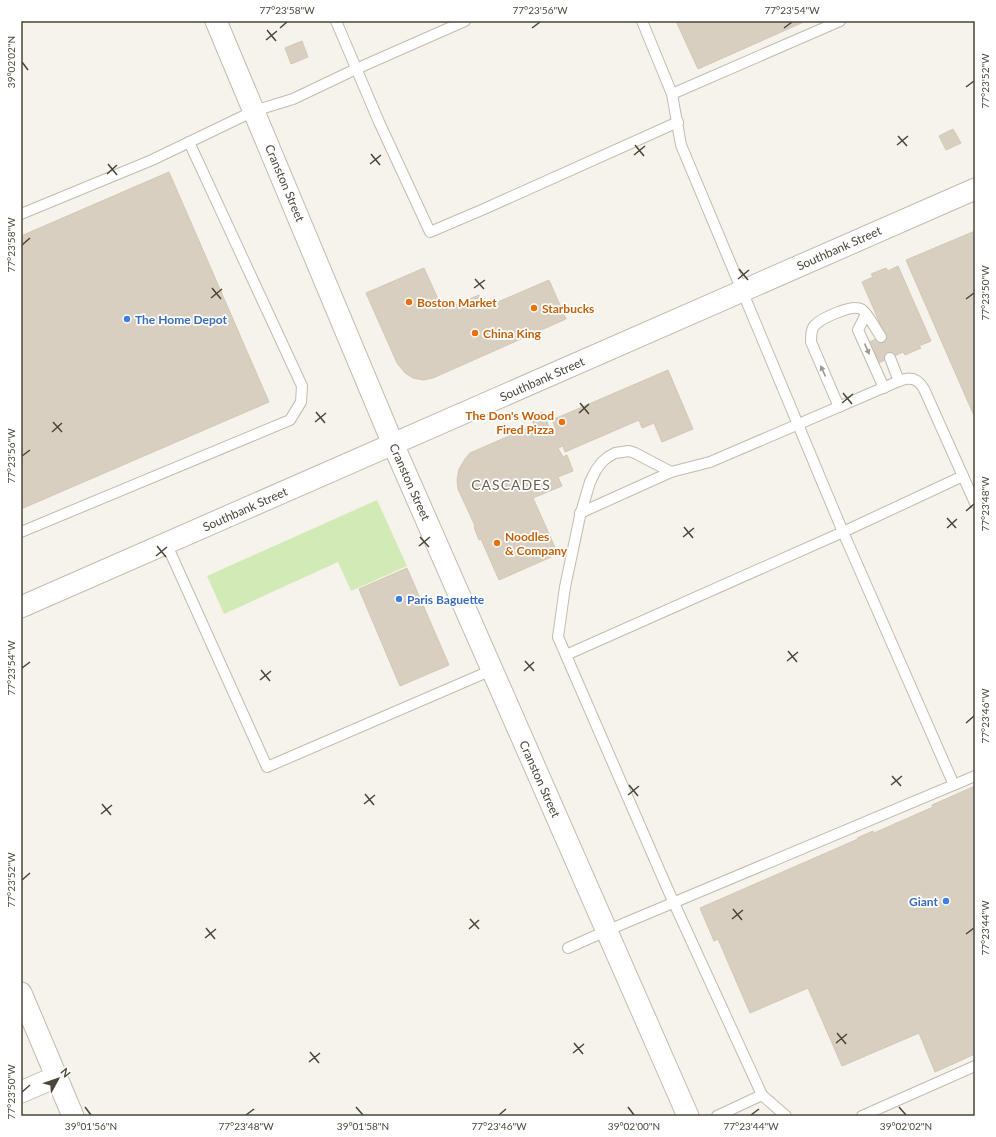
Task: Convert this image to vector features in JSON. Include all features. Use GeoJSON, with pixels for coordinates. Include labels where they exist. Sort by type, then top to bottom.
{"type":"FeatureCollection","features":[{"type":"Feature","properties":{"kind":"street","name":"Cranston Street"},"geometry":{"type":"LineString","coordinates":[[216,21],[393,444],[688,1116]]}},
{"type":"Feature","properties":{"kind":"street","name":"Southbank Street"},"geometry":{"type":"LineString","coordinates":[[21,607],[975,189]]}},
{"type":"Feature","properties":{"kind":"street"},"geometry":{"type":"LineString","coordinates":[[21,992],[73,1116]]}},
{"type":"Feature","properties":{"kind":"street"},"geometry":{"type":"LineString","coordinates":[[21,1092],[56,1077]]}},
{"type":"Feature","properties":{"kind":"lane"},"geometry":{"type":"LineString","coordinates":[[336,21],[356,69],[430,232],[678,122]]}},
{"type":"Feature","properties":{"kind":"lane"},"geometry":{"type":"LineString","coordinates":[[21,214],[152,160],[254,110],[293,98],[465,21]]}},
{"type":"Feature","properties":{"kind":"lane"},"geometry":{"type":"LineString","coordinates":[[642,21],[672,94],[681,145],[843,532],[954,784]]}},
{"type":"Feature","properties":{"kind":"lane"},"geometry":{"type":"LineString","coordinates":[[672,94],[840,21]]}},
{"type":"Feature","properties":{"kind":"lane"},"geometry":{"type":"LineString","coordinates":[[21,532],[290,420],[301,402],[302,386],[189,142]]}},
{"type":"Feature","properties":{"kind":"lane"},"geometry":{"type":"LineString","coordinates":[[839,407],[810,342],[814,325],[849,308],[861,309],[881,337]]}},
{"type":"Feature","properties":{"kind":"lane"},"geometry":{"type":"LineString","coordinates":[[866,314],[858,330],[884,388]]}},
{"type":"Feature","properties":{"kind":"lane"},"geometry":{"type":"LineString","coordinates":[[890,358],[899,381]]}},
{"type":"Feature","properties":{"kind":"lane"},"geometry":{"type":"LineString","coordinates":[[580,513],[671,472],[710,462],[905,378],[920,382],[924,389],[975,503]]}},
{"type":"Feature","properties":{"kind":"lane"},"geometry":{"type":"LineString","coordinates":[[671,472],[635,453],[624,451],[602,462],[596,470],[590,482],[580,513],[565,588],[558,637],[674,903],[762,1095],[786,1116]]}},
{"type":"Feature","properties":{"kind":"lane"},"geometry":{"type":"LineString","coordinates":[[566,655],[843,532],[963,476]]}},
{"type":"Feature","properties":{"kind":"lane"},"geometry":{"type":"LineString","coordinates":[[166,543],[266,767],[492,670]]}},
{"type":"Feature","properties":{"kind":"lane"},"geometry":{"type":"LineString","coordinates":[[568,948],[975,776]]}},
{"type":"Feature","properties":{"kind":"lane"},"geometry":{"type":"LineString","coordinates":[[862,1116],[975,1066]]}},
{"type":"Feature","properties":{"kind":"lane"},"geometry":{"type":"LineString","coordinates":[[717,1116],[762,1095]]}},
{"type":"Feature","properties":{"kind":"green space"},"geometry":{"type":"Polygon","coordinates":[[[377,500],[407,566],[351,591],[338,562],[224,614],[207,576],[377,500]]]}},
{"type":"Feature","properties":{"kind":"building"},"geometry":{"type":"Polygon","coordinates":[[[676,21],[806,21],[698,69],[676,21]]]}},
{"type":"Feature","properties":{"kind":"building"},"geometry":{"type":"Polygon","coordinates":[[[302,41],[308,57],[291,64],[285,48],[302,41]]]}},
{"type":"Feature","properties":{"kind":"building"},"geometry":{"type":"Polygon","coordinates":[[[953,129],[961,143],[946,150],[939,136],[953,129]]]}},
{"type":"Feature","properties":{"kind":"building","name":"The Home Depot"},"geometry":{"type":"Polygon","coordinates":[[[169,172],[269,402],[21,509],[21,236],[169,172]]]}},
{"type":"Feature","properties":{"kind":"building"},"geometry":{"type":"Polygon","coordinates":[[[975,231],[975,418],[906,260],[975,231]]]}},
{"type":"Feature","properties":{"kind":"building"},"geometry":{"type":"Polygon","coordinates":[[[898,266],[931,341],[919,346],[921,348],[905,355],[903,352],[876,364],[867,343],[885,335],[862,282],[873,277],[871,274],[886,268],[888,271],[898,266]]]}},
{"type":"Feature","properties":{"kind":"building"},"geometry":{"type":"Polygon","coordinates":[[[424,268],[443,310],[479,295],[484,308],[549,280],[566,319],[433,378],[423,380],[413,378],[405,373],[397,363],[366,293],[424,268]]]}},
{"type":"Feature","properties":{"kind":"building"},"geometry":{"type":"Polygon","coordinates":[[[668,370],[693,429],[662,442],[654,423],[642,428],[639,420],[565,452],[563,446],[558,448],[563,457],[567,455],[573,471],[558,477],[562,486],[533,498],[558,554],[499,580],[481,539],[479,540],[474,527],[475,526],[458,489],[457,480],[459,469],[465,459],[470,453],[534,425],[531,417],[543,412],[550,429],[555,427],[552,420],[668,370]]]}},
{"type":"Feature","properties":{"kind":"building"},"geometry":{"type":"Polygon","coordinates":[[[407,568],[449,665],[400,686],[359,589],[407,568]]]}},
{"type":"Feature","properties":{"kind":"building"},"geometry":{"type":"Polygon","coordinates":[[[975,786],[975,1054],[935,1072],[919,1033],[842,1066],[808,988],[750,1013],[718,939],[714,941],[700,908],[858,839],[857,838],[873,831],[874,833],[933,807],[932,805],[975,786]]]}},
{"type":"Feature","properties":{"kind":"place","name":"Boston Market"},"geometry":{"type":"Point","coordinates":[409,302]}},
{"type":"Feature","properties":{"kind":"place","name":"Starbucks"},"geometry":{"type":"Point","coordinates":[534,308]}},
{"type":"Feature","properties":{"kind":"place","name":"The Home Depot"},"geometry":{"type":"Point","coordinates":[127,319]}},
{"type":"Feature","properties":{"kind":"place","name":"China King"},"geometry":{"type":"Point","coordinates":[475,333]}},
{"type":"Feature","properties":{"kind":"place","name":"The Don's Wood Fired Pizza"},"geometry":{"type":"Point","coordinates":[562,422]}},
{"type":"Feature","properties":{"kind":"place","name":"Noodles & Company"},"geometry":{"type":"Point","coordinates":[497,543]}},
{"type":"Feature","properties":{"kind":"place","name":"Paris Baguette"},"geometry":{"type":"Point","coordinates":[399,599]}},
{"type":"Feature","properties":{"kind":"place","name":"Giant"},"geometry":{"type":"Point","coordinates":[946,901]}},
{"type":"Feature","properties":{"kind":"district","name":"CASCADES"},"geometry":{"type":"Point","coordinates":[511,484]}}]}
